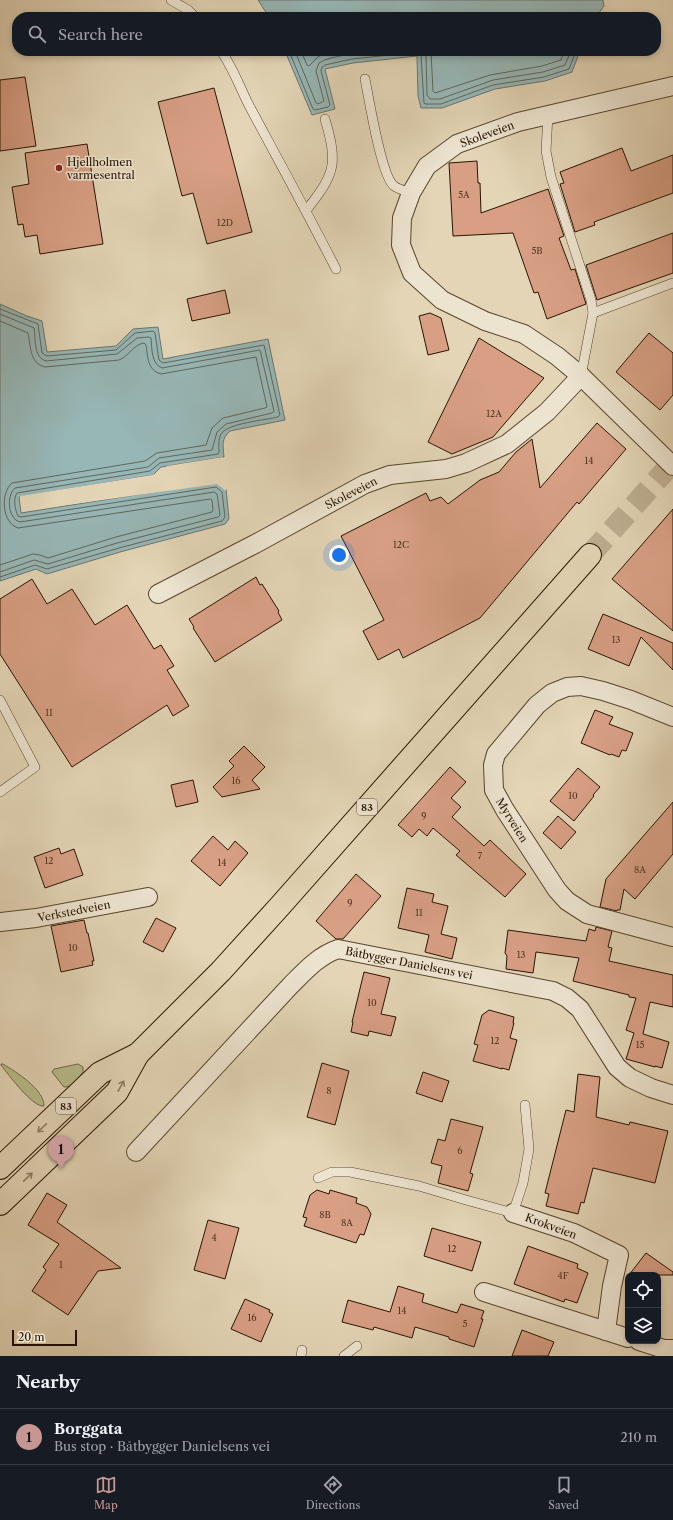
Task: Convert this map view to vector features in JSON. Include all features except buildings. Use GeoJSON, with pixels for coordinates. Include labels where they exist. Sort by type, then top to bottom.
{"type":"FeatureCollection","features":[{"type":"Feature","properties":{"kind":"highway","name":"83"},"geometry":{"type":"LineString","coordinates":[[0,1204],[117,1092],[138,1054],[216,976],[280,906],[590,555]]}},
{"type":"Feature","properties":{"kind":"highway","name":"83"},"geometry":{"type":"LineString","coordinates":[[0,1168],[100,1073],[138,1054]]}},
{"type":"Feature","properties":{"kind":"street","name":"Skoleveien"},"geometry":{"type":"LineString","coordinates":[[673,86],[518,122],[456,144],[427,166],[411,193],[402,218],[400,245],[412,273],[442,300],[485,321],[524,334],[557,356],[581,376],[673,466]]}},
{"type":"Feature","properties":{"kind":"street","name":"Skoleveien"},"geometry":{"type":"LineString","coordinates":[[158,594],[261,541],[365,484],[390,475],[446,469],[460,465],[507,444],[547,412],[581,376]]}},
{"type":"Feature","properties":{"kind":"street","name":"Myrveien"},"geometry":{"type":"LineString","coordinates":[[673,718],[631,700],[603,691],[581,686],[567,687],[552,693],[537,705],[501,748],[496,754],[492,777],[494,790],[505,810],[557,890],[568,901],[587,914],[673,937]]}},
{"type":"Feature","properties":{"kind":"street","name":"Verkstedveien"},"geometry":{"type":"LineString","coordinates":[[0,922],[36,918],[148,897]]}},
{"type":"Feature","properties":{"kind":"street","name":"Båtbygger Danielsens vei"},"geometry":{"type":"LineString","coordinates":[[136,1152],[290,986],[316,960],[338,949],[553,992],[567,998],[580,1008],[617,1067],[630,1078],[651,1088],[673,1095]]}},
{"type":"Feature","properties":{"kind":"street","name":"Krokveien"},"geometry":{"type":"LineString","coordinates":[[513,1213],[574,1233],[619,1255],[611,1292],[606,1330]]}},
{"type":"Feature","properties":{"kind":"street"},"geometry":{"type":"LineString","coordinates":[[484,1292],[625,1337]]}},
{"type":"Feature","properties":{"kind":"street"},"geometry":{"type":"LineString","coordinates":[[648,1344],[664,1349],[673,1349]]}},
{"type":"Feature","properties":{"kind":"lane"},"geometry":{"type":"LineString","coordinates":[[171,0],[190,12]]}},
{"type":"Feature","properties":{"kind":"lane"},"geometry":{"type":"LineString","coordinates":[[224,56],[248,105],[336,269]]}},
{"type":"Feature","properties":{"kind":"lane"},"geometry":{"type":"LineString","coordinates":[[365,79],[387,177],[394,186],[411,193]]}},
{"type":"Feature","properties":{"kind":"lane"},"geometry":{"type":"LineString","coordinates":[[548,115],[546,151],[551,177],[591,300],[593,313],[581,376]]}},
{"type":"Feature","properties":{"kind":"lane"},"geometry":{"type":"LineString","coordinates":[[306,211],[325,184],[332,165],[331,141],[326,119]]}},
{"type":"Feature","properties":{"kind":"lane"},"geometry":{"type":"LineString","coordinates":[[593,313],[673,284]]}},
{"type":"Feature","properties":{"kind":"lane"},"geometry":{"type":"LineString","coordinates":[[0,700],[35,767],[0,792]]}},
{"type":"Feature","properties":{"kind":"lane","name":"Krokveien"},"geometry":{"type":"LineString","coordinates":[[513,1213],[523,1184],[529,1148],[525,1104]]}},
{"type":"Feature","properties":{"kind":"lane"},"geometry":{"type":"LineString","coordinates":[[318,1178],[332,1172],[350,1172],[419,1186],[513,1213]]}},
{"type":"Feature","properties":{"kind":"lane"},"geometry":{"type":"LineString","coordinates":[[344,1356],[357,1346]]}},
{"type":"Feature","properties":{"kind":"green space"},"geometry":{"type":"Polygon","coordinates":[[[1,1064],[15,1072],[34,1087],[43,1100],[44,1106],[39,1105],[27,1096],[1,1064]]]}},
{"type":"Feature","properties":{"kind":"green space"},"geometry":{"type":"Polygon","coordinates":[[[78,1064],[83,1067],[83,1072],[75,1082],[67,1087],[64,1087],[52,1072],[54,1069],[78,1064]]]}},
{"type":"Feature","properties":{"kind":"water"},"geometry":{"type":"Polygon","coordinates":[[[258,0],[603,0],[604,6],[600,12],[266,12],[258,0]]]}},
{"type":"Feature","properties":{"kind":"water"},"geometry":{"type":"Polygon","coordinates":[[[287,56],[417,56],[353,63],[325,69],[335,109],[312,115],[287,56]]]}},
{"type":"Feature","properties":{"kind":"water"},"geometry":{"type":"Polygon","coordinates":[[[417,56],[578,56],[572,72],[545,81],[495,89],[442,108],[421,108],[418,96],[417,56]]]}},
{"type":"Feature","properties":{"kind":"water"},"geometry":{"type":"Polygon","coordinates":[[[0,304],[42,321],[47,352],[116,346],[133,329],[158,327],[163,359],[268,339],[285,420],[230,431],[224,440],[224,457],[161,467],[153,475],[19,497],[21,513],[218,482],[226,489],[229,519],[225,524],[120,552],[47,574],[36,569],[0,581],[0,304]]]}},
{"type":"Feature","properties":{"kind":"pier"},"geometry":{"type":"Polygon","coordinates":[[[223,457],[223,459],[165,468],[167,466],[223,457]]]}},
{"type":"Feature","properties":{"kind":"pier"},"geometry":{"type":"Polygon","coordinates":[[[157,473],[153,477],[21,498],[21,502],[20,496],[157,473]]]}},
{"type":"Feature","properties":{"kind":"pier"},"geometry":{"type":"Polygon","coordinates":[[[217,480],[226,487],[226,491],[217,484],[23,511],[217,480]]]}},
{"type":"Feature","properties":{"kind":"tunnel"},"geometry":{"type":"LineString","coordinates":[[590,555],[673,462]]}},
{"type":"Feature","properties":{"kind":"place","name":"Hjellholmen varmesentral"},"geometry":{"type":"Point","coordinates":[59,168]}},
{"type":"Feature","properties":{"kind":"place","name":"Borggata"},"geometry":{"type":"Point","coordinates":[61,1169]}}]}
